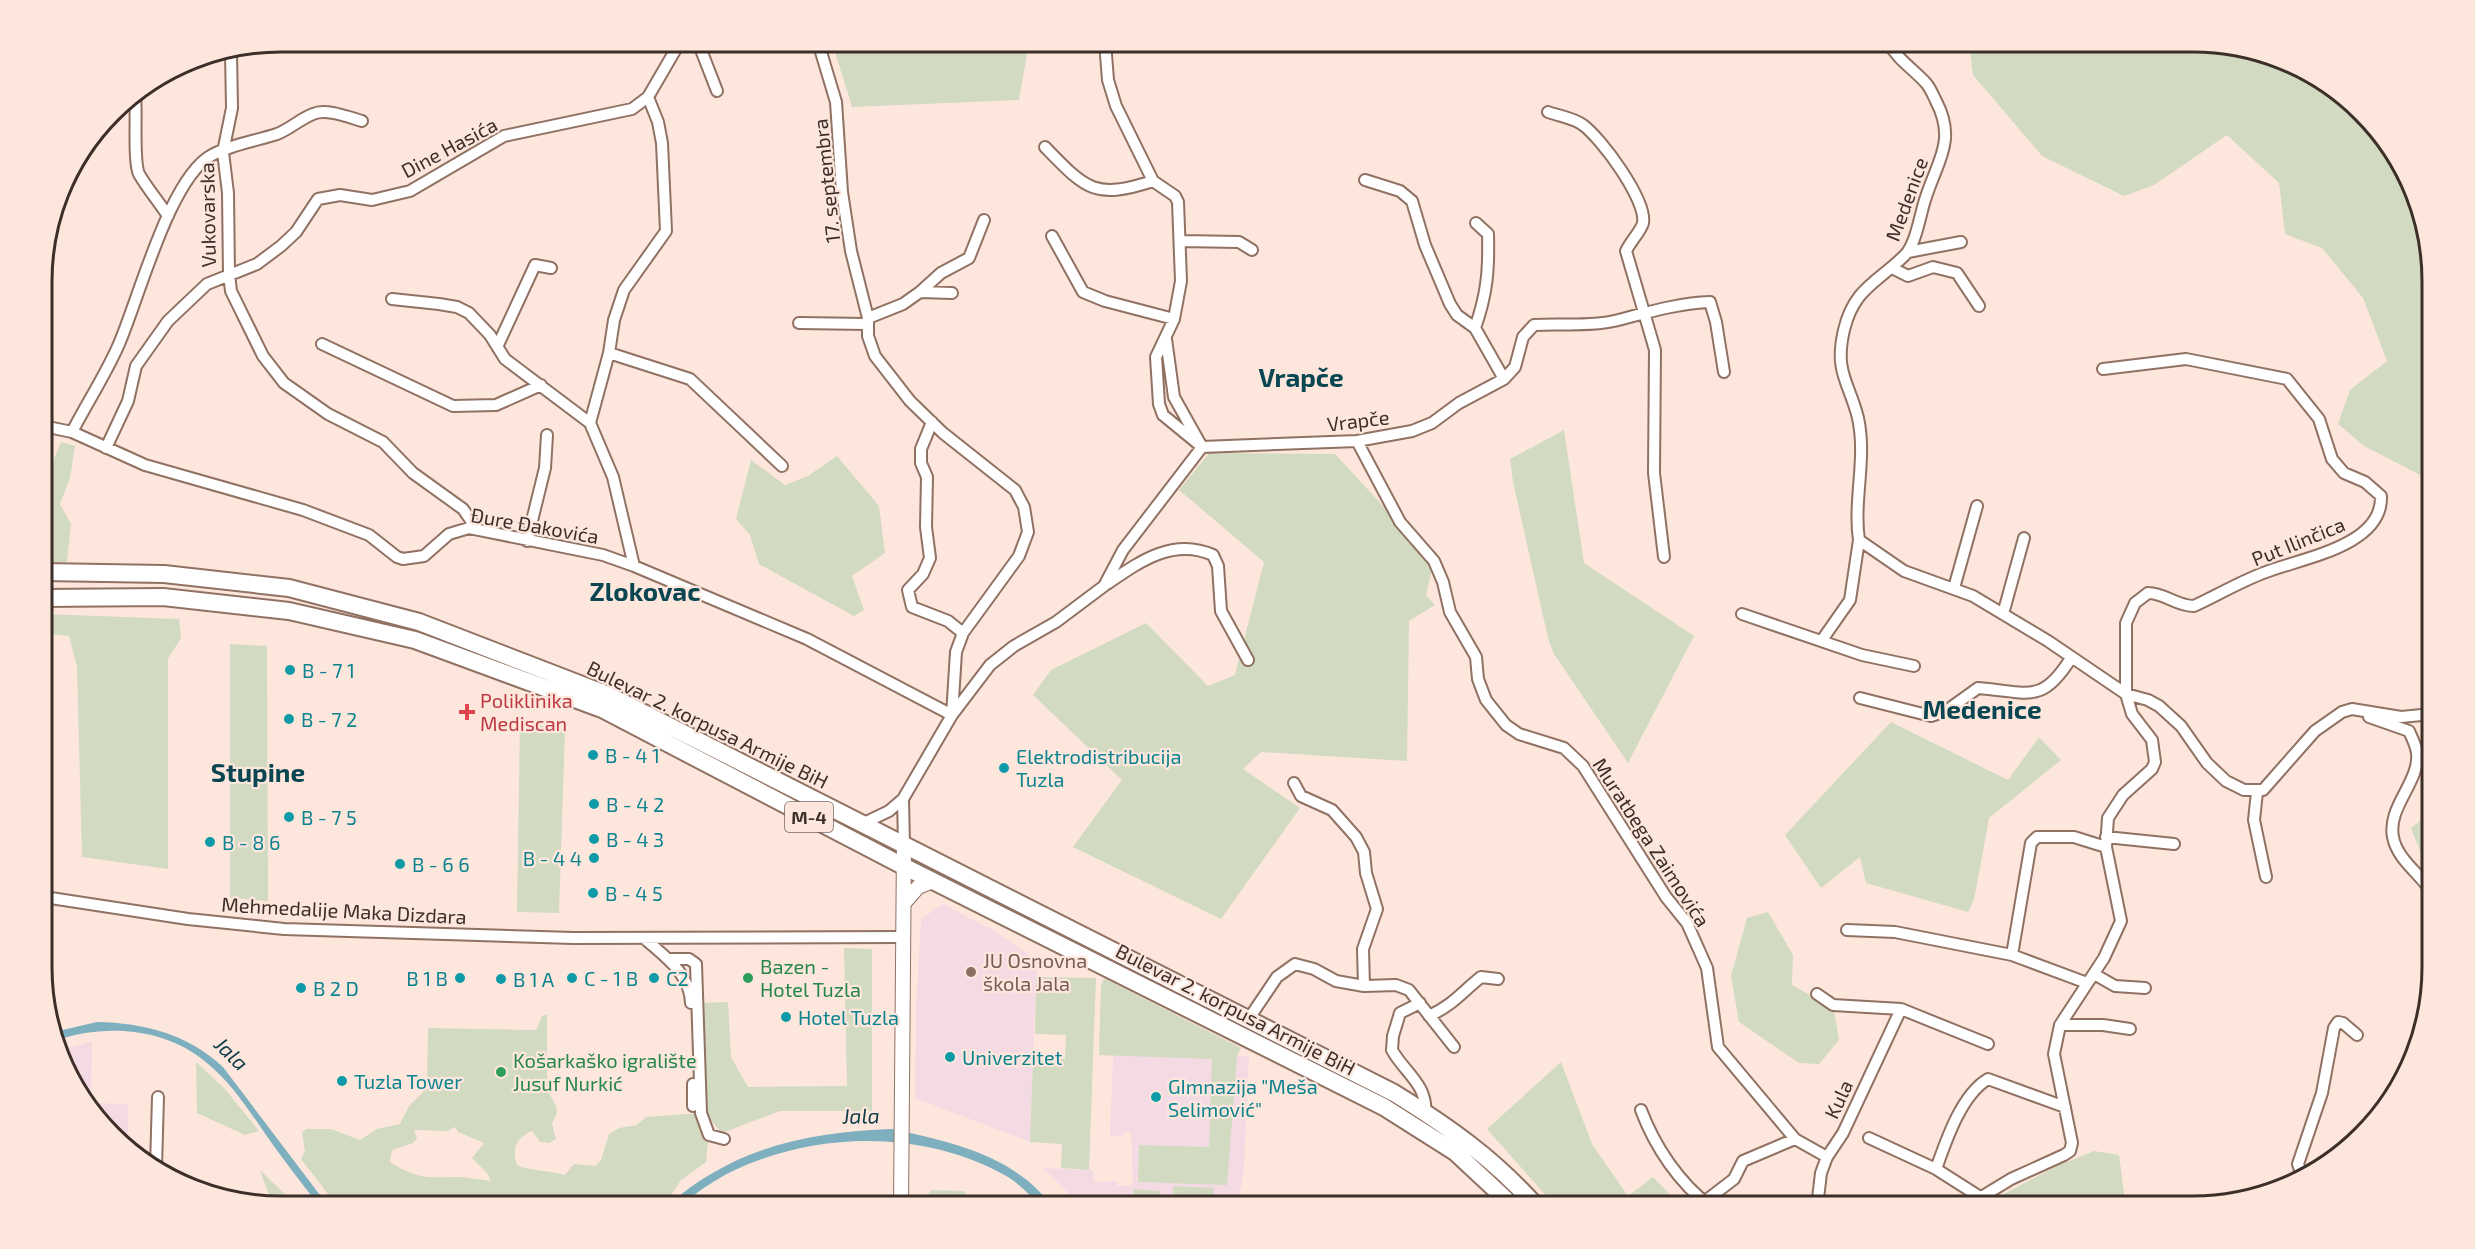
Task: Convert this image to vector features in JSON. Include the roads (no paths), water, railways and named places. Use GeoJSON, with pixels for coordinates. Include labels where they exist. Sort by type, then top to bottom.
{"type":"FeatureCollection","features":[{"type":"Feature","properties":{"kind":"main road","name":"Bulevar 2. korpusa Armije BiH"},"geometry":{"type":"LineString","coordinates":[[52,572],[164,574],[289,588],[419,622],[608,695],[1394,1093],[1466,1139],[1527,1196]]}},
{"type":"Feature","properties":{"kind":"main road","name":"Bulevar 2. korpusa Armije BiH"},"geometry":{"type":"LineString","coordinates":[[52,598],[174,598],[289,611],[415,640],[602,709],[905,867],[1384,1107],[1455,1152],[1502,1196]]}},
{"type":"Feature","properties":{"kind":"street"},"geometry":{"type":"LineString","coordinates":[[590,423],[609,353],[614,320],[624,290],[666,231],[662,142],[658,122],[648,97],[674,52]]}},
{"type":"Feature","properties":{"kind":"street"},"geometry":{"type":"LineString","coordinates":[[702,52],[717,91]]}},
{"type":"Feature","properties":{"kind":"street","name":"17. septembra"},"geometry":{"type":"LineString","coordinates":[[821,52],[836,102],[842,192],[851,251],[867,321],[868,336],[875,356],[910,401],[943,433],[1016,490],[1024,507],[1028,532],[1019,556],[963,633],[956,652],[952,715],[903,799]]}},
{"type":"Feature","properties":{"kind":"street"},"geometry":{"type":"LineString","coordinates":[[1107,52],[1108,80],[1116,106],[1153,182],[1175,196],[1178,202],[1181,281],[1174,319],[1156,357],[1159,404],[1163,415],[1202,447]]}},
{"type":"Feature","properties":{"kind":"street","name":"Medenice"},"geometry":{"type":"LineString","coordinates":[[1822,640],[1850,600],[1859,540],[1857,522],[1861,450],[1858,418],[1840,371],[1844,332],[1851,309],[1862,291],[1892,268],[1908,252],[1947,137],[1941,110],[1927,83],[1897,58],[1894,52]]}},
{"type":"Feature","properties":{"kind":"street","name":"Vukovarska"},"geometry":{"type":"LineString","coordinates":[[106,448],[128,401],[136,366],[143,354],[187,300],[207,284],[229,274],[228,193],[224,152],[232,108],[231,58]]}},
{"type":"Feature","properties":{"kind":"street","name":"Dine Hasića"},"geometry":{"type":"LineString","coordinates":[[229,274],[257,264],[281,246],[296,232],[318,199],[340,195],[372,200],[410,191],[504,136],[632,109],[648,97]]}},
{"type":"Feature","properties":{"kind":"street","name":"Vukovarska"},"geometry":{"type":"LineString","coordinates":[[136,105],[135,159],[138,172],[168,216]]}},
{"type":"Feature","properties":{"kind":"street"},"geometry":{"type":"LineString","coordinates":[[1548,112],[1581,123],[1602,142],[1631,186],[1642,209],[1643,225],[1626,251],[1655,350],[1654,473],[1664,557]]}},
{"type":"Feature","properties":{"kind":"street","name":"Vukovarska"},"geometry":{"type":"LineString","coordinates":[[72,432],[120,342],[136,293],[150,266],[168,216],[188,176],[212,155],[224,152],[236,145],[285,131],[315,113],[340,115],[362,121]]}},
{"type":"Feature","properties":{"kind":"street"},"geometry":{"type":"LineString","coordinates":[[1045,147],[1091,188],[1113,193],[1153,182]]}},
{"type":"Feature","properties":{"kind":"street"},"geometry":{"type":"LineString","coordinates":[[1365,180],[1400,191],[1412,201],[1425,245],[1450,304],[1457,315],[1475,328],[1504,379],[1515,367],[1523,337],[1534,326],[1575,325],[1643,314],[1685,302],[1710,302],[1716,322],[1724,372]]}},
{"type":"Feature","properties":{"kind":"street"},"geometry":{"type":"LineString","coordinates":[[800,323],[867,321],[903,303],[920,292],[941,273],[969,258],[984,220]]}},
{"type":"Feature","properties":{"kind":"street"},"geometry":{"type":"LineString","coordinates":[[1475,328],[1487,293],[1489,269],[1488,234],[1476,223]]}},
{"type":"Feature","properties":{"kind":"street"},"geometry":{"type":"LineString","coordinates":[[1052,236],[1083,292],[1174,319]]}},
{"type":"Feature","properties":{"kind":"street"},"geometry":{"type":"LineString","coordinates":[[1181,241],[1239,242],[1252,250]]}},
{"type":"Feature","properties":{"kind":"street"},"geometry":{"type":"LineString","coordinates":[[1908,252],[1961,242]]}},
{"type":"Feature","properties":{"kind":"street"},"geometry":{"type":"LineString","coordinates":[[498,345],[534,265],[551,268]]}},
{"type":"Feature","properties":{"kind":"street"},"geometry":{"type":"LineString","coordinates":[[1892,268],[1908,276],[1933,267],[1957,273],[1979,306]]}},
{"type":"Feature","properties":{"kind":"street"},"geometry":{"type":"LineString","coordinates":[[229,274],[237,305],[263,356],[284,383],[328,414],[383,442],[413,473],[464,509],[476,528]]}},
{"type":"Feature","properties":{"kind":"street"},"geometry":{"type":"LineString","coordinates":[[920,292],[952,293]]}},
{"type":"Feature","properties":{"kind":"street"},"geometry":{"type":"LineString","coordinates":[[392,299],[456,307],[481,323],[498,345],[505,359],[590,423],[613,477],[634,566]]}},
{"type":"Feature","properties":{"kind":"street"},"geometry":{"type":"LineString","coordinates":[[1166,339],[1174,397],[1202,447]]}},
{"type":"Feature","properties":{"kind":"street"},"geometry":{"type":"LineString","coordinates":[[322,344],[453,406],[496,405],[541,386]]}},
{"type":"Feature","properties":{"kind":"street"},"geometry":{"type":"LineString","coordinates":[[609,353],[690,379],[782,466]]}},
{"type":"Feature","properties":{"kind":"street","name":"Put Ilinčica"},"geometry":{"type":"LineString","coordinates":[[2103,369],[2186,359],[2287,379],[2319,419],[2332,459],[2344,472],[2366,482],[2381,496],[2382,509],[2363,533],[2336,549],[2264,573],[2194,606],[2182,606],[2156,593],[2148,592],[2135,603],[2126,623],[2126,693]]}},
{"type":"Feature","properties":{"kind":"street","name":"Vrapče"},"geometry":{"type":"LineString","coordinates":[[1202,447],[1357,441],[1412,430],[1432,423],[1459,403],[1504,379]]}},
{"type":"Feature","properties":{"kind":"street"},"geometry":{"type":"LineString","coordinates":[[932,422],[921,449],[921,463],[928,488],[926,527],[930,558],[923,574],[908,590],[908,597],[912,607],[948,621],[963,633]]}},
{"type":"Feature","properties":{"kind":"street","name":"Đure Đakovića"},"geometry":{"type":"LineString","coordinates":[[52,428],[72,432],[146,465],[303,510],[369,535],[397,557],[403,559],[424,556],[449,534],[460,529],[476,528],[527,541],[603,555],[807,639],[952,715]]}},
{"type":"Feature","properties":{"kind":"street"},"geometry":{"type":"LineString","coordinates":[[527,541],[545,468],[547,435]]}},
{"type":"Feature","properties":{"kind":"street","name":"Muratbega Zaimovića"},"geometry":{"type":"LineString","coordinates":[[1357,441],[1400,522],[1434,561],[1443,582],[1450,612],[1476,657],[1478,679],[1486,700],[1506,726],[1519,734],[1564,748],[1583,766],[1666,897],[1687,923],[1707,968],[1718,1047],[1795,1139],[1827,1157]]}},
{"type":"Feature","properties":{"kind":"street"},"geometry":{"type":"LineString","coordinates":[[1104,586],[1123,550],[1202,447]]}},
{"type":"Feature","properties":{"kind":"street"},"geometry":{"type":"LineString","coordinates":[[1954,588],[1977,506]]}},
{"type":"Feature","properties":{"kind":"street"},"geometry":{"type":"LineString","coordinates":[[2003,614],[2024,538]]}},
{"type":"Feature","properties":{"kind":"street"},"geometry":{"type":"LineString","coordinates":[[1859,540],[1904,571],[1954,588],[2003,614],[2126,693],[2159,706],[2181,726],[2195,748],[2220,775],[2244,790],[2257,792],[2271,784],[2315,731],[2342,712],[2352,709],[2401,717],[2422,715]]}},
{"type":"Feature","properties":{"kind":"street"},"geometry":{"type":"LineString","coordinates":[[952,715],[990,665],[1014,646],[1056,622],[1146,557],[1167,550],[1191,548],[1213,555],[1218,566],[1221,611],[1248,660]]}},
{"type":"Feature","properties":{"kind":"street"},"geometry":{"type":"LineString","coordinates":[[1742,614],[1862,654],[1914,666]]}},
{"type":"Feature","properties":{"kind":"street"},"geometry":{"type":"LineString","coordinates":[[1860,698],[1931,716],[1946,711],[1978,688],[2032,693],[2043,691],[2057,680],[2071,658]]}},
{"type":"Feature","properties":{"kind":"street"},"geometry":{"type":"LineString","coordinates":[[1982,1196],[2070,1151],[2072,1135],[2054,1054],[2060,1025],[2112,944],[2121,921],[2106,842],[2112,808],[2152,769],[2156,755],[2152,740],[2132,714],[2126,693]]}},
{"type":"Feature","properties":{"kind":"street"},"geometry":{"type":"LineString","coordinates":[[2352,709],[2409,731],[2417,750],[2415,771],[2394,819],[2392,837],[2397,848],[2422,880]]}},
{"type":"Feature","properties":{"kind":"street"},"geometry":{"type":"LineString","coordinates":[[1293,783],[1301,796],[1332,810],[1346,825],[1364,852],[1366,873],[1377,909],[1363,949],[1364,986]]}},
{"type":"Feature","properties":{"kind":"street"},"geometry":{"type":"LineString","coordinates":[[2257,792],[2254,820],[2266,877]]}},
{"type":"Feature","properties":{"kind":"street"},"geometry":{"type":"LineString","coordinates":[[862,824],[889,811],[903,799]]}},
{"type":"Feature","properties":{"kind":"street"},"geometry":{"type":"LineString","coordinates":[[901,1196],[905,867],[903,799]]}},
{"type":"Feature","properties":{"kind":"street"},"geometry":{"type":"LineString","coordinates":[[2012,955],[2031,843],[2037,837],[2074,837],[2106,842],[2174,844]]}},
{"type":"Feature","properties":{"kind":"street"},"geometry":{"type":"LineString","coordinates":[[904,902],[918,886],[933,881]]}},
{"type":"Feature","properties":{"kind":"street","name":"Mehmedalije Maka Dizdara"},"geometry":{"type":"LineString","coordinates":[[52,898],[188,919],[284,929],[644,938],[904,937]]}},
{"type":"Feature","properties":{"kind":"street"},"geometry":{"type":"LineString","coordinates":[[1847,930],[1895,932],[2012,955],[2115,986],[2145,988]]}},
{"type":"Feature","properties":{"kind":"street"},"geometry":{"type":"LineString","coordinates":[[644,938],[669,959],[688,982],[693,1106]]}},
{"type":"Feature","properties":{"kind":"street"},"geometry":{"type":"LineString","coordinates":[[669,959],[689,959],[696,964],[701,1113],[709,1135],[724,1139]]}},
{"type":"Feature","properties":{"kind":"street","name":"Bulevar 2. korpusa Armije BiH"},"geometry":{"type":"LineString","coordinates":[[1248,1020],[1276,977],[1294,964],[1314,969],[1336,981],[1364,986],[1396,985],[1409,990],[1454,1047]]}},
{"type":"Feature","properties":{"kind":"street"},"geometry":{"type":"LineString","coordinates":[[1429,1016],[1461,997],[1467,987],[1481,977],[1498,979]]}},
{"type":"Feature","properties":{"kind":"street"},"geometry":{"type":"LineString","coordinates":[[1816,994],[1833,1005],[1901,1009],[1988,1044]]}},
{"type":"Feature","properties":{"kind":"street"},"geometry":{"type":"LineString","coordinates":[[1420,1003],[1400,1013],[1393,1036],[1392,1050],[1418,1083],[1426,1101],[1425,1113]]}},
{"type":"Feature","properties":{"kind":"street","name":"Kula"},"geometry":{"type":"LineString","coordinates":[[1821,1196],[1821,1173],[1827,1157],[1843,1133],[1901,1009]]}},
{"type":"Feature","properties":{"kind":"street"},"geometry":{"type":"LineString","coordinates":[[2300,1170],[2298,1164],[2322,1093],[2334,1028],[2338,1022],[2343,1023],[2357,1035]]}},
{"type":"Feature","properties":{"kind":"street"},"geometry":{"type":"LineString","coordinates":[[2060,1025],[2103,1024],[2130,1029]]}},
{"type":"Feature","properties":{"kind":"street"},"geometry":{"type":"LineString","coordinates":[[1936,1169],[1964,1106],[1980,1083],[1988,1078],[2065,1107]]}},
{"type":"Feature","properties":{"kind":"street"},"geometry":{"type":"LineString","coordinates":[[156,1159],[158,1097]]}},
{"type":"Feature","properties":{"kind":"street"},"geometry":{"type":"LineString","coordinates":[[1641,1110],[1650,1133],[1668,1161],[1697,1196]]}},
{"type":"Feature","properties":{"kind":"street"},"geometry":{"type":"LineString","coordinates":[[1869,1138],[1936,1169],[1978,1196]]}},
{"type":"Feature","properties":{"kind":"street"},"geometry":{"type":"LineString","coordinates":[[1716,1196],[1734,1179],[1743,1161],[1795,1139]]}},
{"type":"Feature","properties":{"kind":"water"},"geometry":{"type":"Polygon","coordinates":[[[97,1022],[132,1025],[164,1032],[195,1046],[223,1067],[321,1196],[312,1196],[234,1091],[217,1072],[191,1051],[173,1042],[134,1032],[94,1032],[64,1038],[61,1030],[97,1022]]]}},
{"type":"Feature","properties":{"kind":"water"},"geometry":{"type":"Polygon","coordinates":[[[892,1129],[975,1151],[1006,1166],[1024,1178],[1044,1196],[1031,1196],[1008,1177],[976,1162],[943,1151],[908,1144],[873,1141],[838,1142],[769,1157],[737,1169],[694,1196],[680,1196],[717,1170],[744,1157],[800,1139],[892,1129]]]}},
{"type":"Feature","properties":{"kind":"place","name":"B - 7 1"},"geometry":{"type":"Point","coordinates":[290,670]}},
{"type":"Feature","properties":{"kind":"place","name":"Poliklinika Mediscan"},"geometry":{"type":"Point","coordinates":[467,712]}},
{"type":"Feature","properties":{"kind":"place","name":"B - 7 2"},"geometry":{"type":"Point","coordinates":[289,719]}},
{"type":"Feature","properties":{"kind":"place","name":"B - 4 1"},"geometry":{"type":"Point","coordinates":[593,755]}},
{"type":"Feature","properties":{"kind":"place","name":"Elektrodistribucija Tuzla"},"geometry":{"type":"Point","coordinates":[1004,768]}},
{"type":"Feature","properties":{"kind":"place","name":"B - 4 2"},"geometry":{"type":"Point","coordinates":[594,804]}},
{"type":"Feature","properties":{"kind":"place","name":"B - 7 5"},"geometry":{"type":"Point","coordinates":[289,817]}},
{"type":"Feature","properties":{"kind":"place","name":"B - 4 3"},"geometry":{"type":"Point","coordinates":[594,839]}},
{"type":"Feature","properties":{"kind":"place","name":"B - 8 6"},"geometry":{"type":"Point","coordinates":[210,842]}},
{"type":"Feature","properties":{"kind":"place","name":"B - 4 4"},"geometry":{"type":"Point","coordinates":[594,858]}},
{"type":"Feature","properties":{"kind":"place","name":"B - 6 6"},"geometry":{"type":"Point","coordinates":[400,864]}},
{"type":"Feature","properties":{"kind":"place","name":"B - 4 5"},"geometry":{"type":"Point","coordinates":[593,893]}},
{"type":"Feature","properties":{"kind":"place","name":"JU Osnovna škola Jala"},"geometry":{"type":"Point","coordinates":[971,972]}},
{"type":"Feature","properties":{"kind":"place","name":"B 1 B"},"geometry":{"type":"Point","coordinates":[460,978]}},
{"type":"Feature","properties":{"kind":"place","name":"C - 1 B"},"geometry":{"type":"Point","coordinates":[572,978]}},
{"type":"Feature","properties":{"kind":"place","name":"C2"},"geometry":{"type":"Point","coordinates":[654,978]}},
{"type":"Feature","properties":{"kind":"place","name":"Bazen - Hotel Tuzla"},"geometry":{"type":"Point","coordinates":[748,978]}},
{"type":"Feature","properties":{"kind":"place","name":"B 1 A"},"geometry":{"type":"Point","coordinates":[501,979]}},
{"type":"Feature","properties":{"kind":"place","name":"B 2 D"},"geometry":{"type":"Point","coordinates":[301,988]}},
{"type":"Feature","properties":{"kind":"place","name":"Hotel Tuzla"},"geometry":{"type":"Point","coordinates":[786,1017]}},
{"type":"Feature","properties":{"kind":"place","name":"Univerzitet"},"geometry":{"type":"Point","coordinates":[950,1057]}},
{"type":"Feature","properties":{"kind":"place","name":"Košarkaško igralište Jusuf Nurkić"},"geometry":{"type":"Point","coordinates":[501,1072]}},
{"type":"Feature","properties":{"kind":"place","name":"Tuzla Tower"},"geometry":{"type":"Point","coordinates":[342,1081]}},
{"type":"Feature","properties":{"kind":"place","name":"GImnazija \"Meša Selimović\""},"geometry":{"type":"Point","coordinates":[1156,1097]}},
{"type":"Feature","properties":{"kind":"district","name":"Vrapče"},"geometry":{"type":"Point","coordinates":[1301,376]}},
{"type":"Feature","properties":{"kind":"district","name":"Zlokovac"},"geometry":{"type":"Point","coordinates":[645,590]}},
{"type":"Feature","properties":{"kind":"district","name":"Medenice"},"geometry":{"type":"Point","coordinates":[1982,708]}},
{"type":"Feature","properties":{"kind":"district","name":"Stupine"},"geometry":{"type":"Point","coordinates":[258,771]}},
{"type":"Feature","properties":{"kind":"water label","name":"Jala"},"geometry":{"type":"Point","coordinates":[232,1053]}},
{"type":"Feature","properties":{"kind":"water label","name":"Jala"},"geometry":{"type":"Point","coordinates":[861,1115]}}]}
